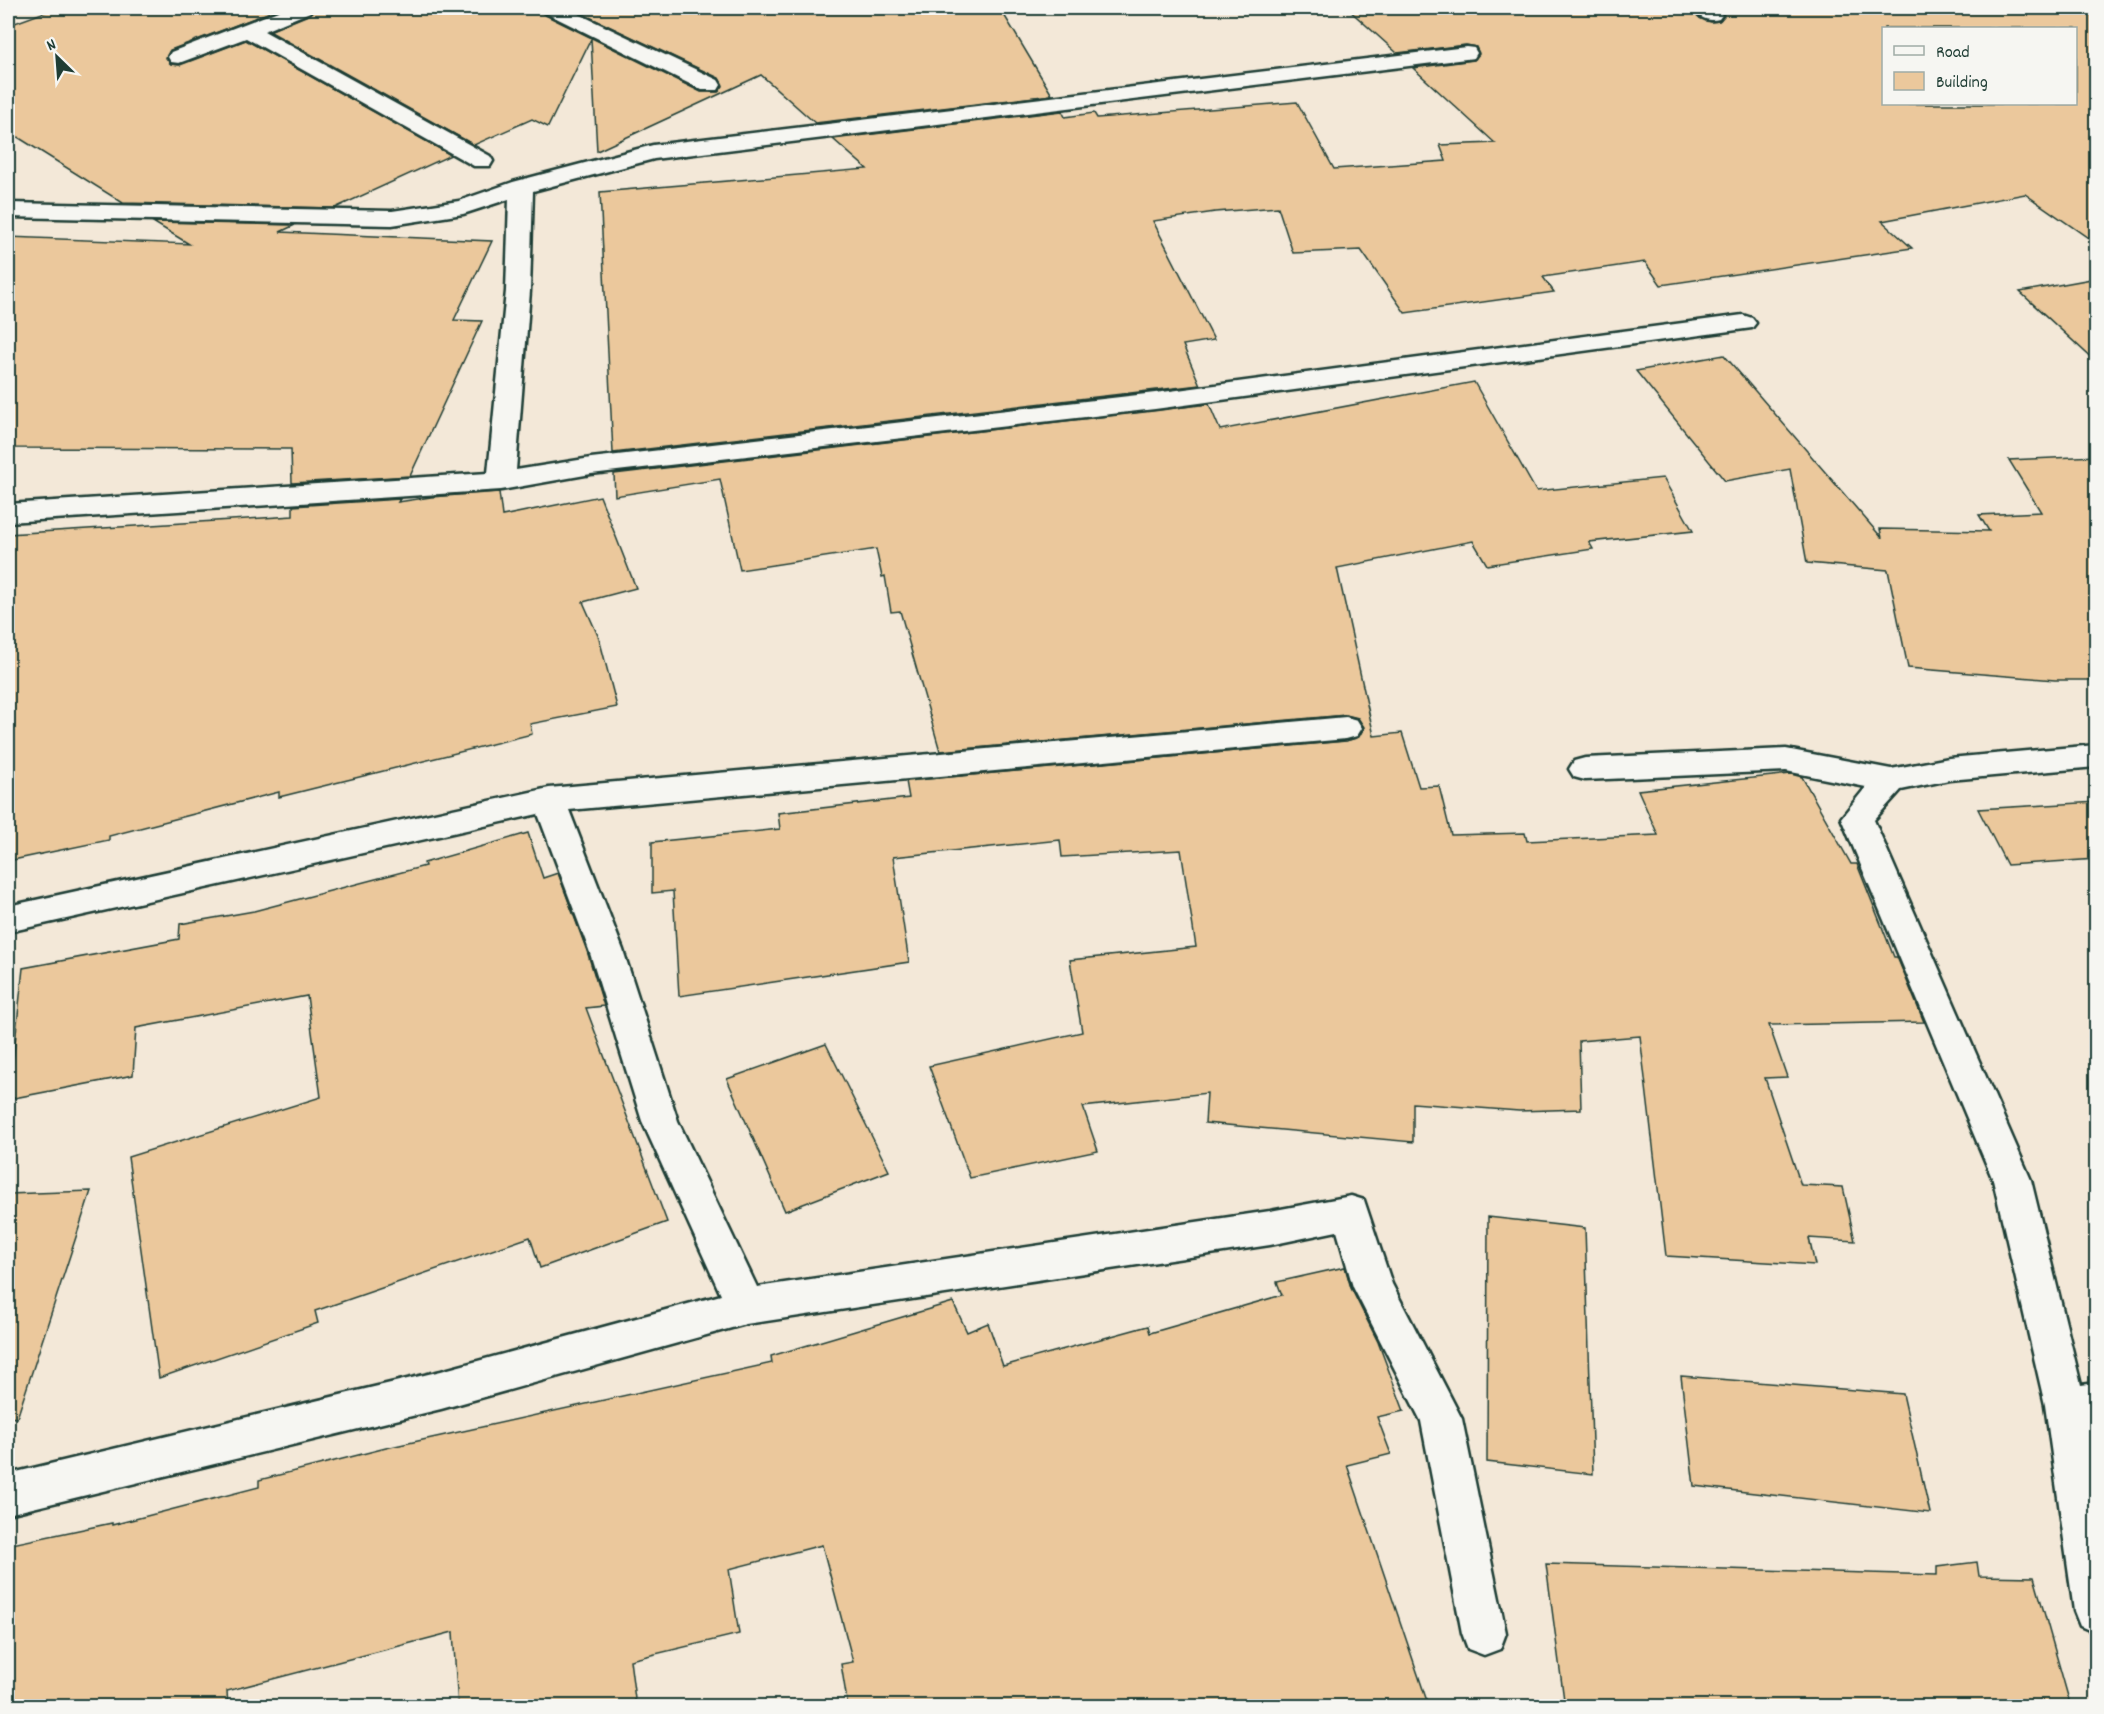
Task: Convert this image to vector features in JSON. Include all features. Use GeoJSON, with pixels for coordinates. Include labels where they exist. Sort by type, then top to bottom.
{"type":"FeatureCollection","features":[{"type":"Feature","properties":{"kind":"street"},"geometry":{"type":"LineString","coordinates":[[178,57],[303,8]]}},
{"type":"Feature","properties":{"kind":"street"},"geometry":{"type":"LineString","coordinates":[[555,8],[710,85]]}},
{"type":"Feature","properties":{"kind":"street"},"geometry":{"type":"LineString","coordinates":[[247,30],[482,161]]}},
{"type":"Feature","properties":{"kind":"street"},"geometry":{"type":"LineString","coordinates":[[8,210],[392,218],[463,207],[521,187],[654,152],[1466,53]]}},
{"type":"Feature","properties":{"kind":"street"},"geometry":{"type":"LineString","coordinates":[[501,481],[518,291],[521,187]]}},
{"type":"Feature","properties":{"kind":"street"},"geometry":{"type":"LineString","coordinates":[[8,513],[501,481],[591,466],[1155,401],[1743,323]]}},
{"type":"Feature","properties":{"kind":"street"},"geometry":{"type":"LineString","coordinates":[[8,919],[549,800],[1346,728]]}},
{"type":"Feature","properties":{"kind":"street"},"geometry":{"type":"LineString","coordinates":[[1585,769],[1786,760],[1892,780],[1949,770],[2097,756]]}},
{"type":"Feature","properties":{"kind":"street"},"geometry":{"type":"LineString","coordinates":[[1892,780],[1857,818],[2012,1180],[2081,1404],[2097,1611]]}},
{"type":"Feature","properties":{"kind":"street"},"geometry":{"type":"LineString","coordinates":[[549,800],[606,950],[660,1121],[746,1306]]}},
{"type":"Feature","properties":{"kind":"street"},"geometry":{"type":"LineString","coordinates":[[8,1494],[441,1390],[746,1306],[1270,1228],[1352,1212],[1373,1287],[1441,1419],[1484,1633]]}},
{"type":"Feature","properties":{"kind":"building"},"geometry":{"type":"Polygon","coordinates":[[[56,8],[281,8],[170,50],[166,58],[171,64],[180,65],[246,40],[451,155],[335,208],[123,203],[8,131],[8,37],[12,24],[56,8]]]}},
{"type":"Feature","properties":{"kind":"building"},"geometry":{"type":"Polygon","coordinates":[[[315,8],[539,8],[543,14],[701,92],[718,92],[723,86],[719,78],[570,8],[1000,8],[1052,95],[815,123],[761,75],[597,151],[591,39],[548,127],[532,119],[474,145],[269,31],[311,14],[315,8]]]}},
{"type":"Feature","properties":{"kind":"building"},"geometry":{"type":"Polygon","coordinates":[[[1347,8],[1691,8],[1700,18],[1711,22],[1719,21],[1724,16],[1718,8],[2097,8],[2097,244],[2025,194],[1882,221],[1912,248],[1661,285],[1645,262],[1543,277],[1554,292],[1405,313],[1361,250],[1293,253],[1278,207],[1215,212],[1153,221],[1214,340],[1183,345],[1200,385],[613,453],[600,192],[867,169],[833,139],[1062,111],[1065,117],[1094,113],[1097,118],[1297,102],[1334,169],[1446,161],[1440,145],[1495,143],[1413,68],[1474,60],[1479,54],[1476,47],[1466,45],[1397,53],[1347,8]]]}},
{"type":"Feature","properties":{"kind":"building"},"geometry":{"type":"Polygon","coordinates":[[[153,222],[295,225],[280,232],[492,241],[454,320],[482,321],[410,476],[292,483],[291,449],[8,448],[8,237],[189,244],[153,222]]]}},
{"type":"Feature","properties":{"kind":"building"},"geometry":{"type":"Polygon","coordinates":[[[2097,278],[2097,363],[2020,292],[2097,278]]]}},
{"type":"Feature","properties":{"kind":"building"},"geometry":{"type":"Polygon","coordinates":[[[1724,355],[1882,538],[1880,529],[1989,531],[1979,515],[2041,512],[2009,460],[2097,456],[2097,680],[2055,680],[1908,668],[1888,570],[1807,563],[1790,469],[1725,481],[1636,371],[1724,355]]]}},
{"type":"Feature","properties":{"kind":"building"},"geometry":{"type":"Polygon","coordinates":[[[1474,382],[1536,491],[1663,478],[1693,531],[1589,542],[1593,549],[1487,565],[1473,541],[1337,568],[1374,736],[1402,733],[1419,787],[1439,786],[1451,835],[1525,833],[1527,841],[1658,835],[1638,790],[1791,774],[1802,777],[1851,864],[1857,864],[1894,957],[1897,957],[1924,1022],[1769,1025],[1787,1077],[1765,1078],[1801,1185],[1843,1187],[1855,1241],[1809,1238],[1815,1265],[1666,1256],[1640,1036],[1579,1041],[1581,1109],[1519,1111],[1413,1103],[1413,1142],[1205,1123],[1207,1093],[1083,1107],[1098,1151],[970,1178],[929,1066],[1082,1032],[1070,960],[1196,947],[1181,850],[1062,857],[1060,840],[893,857],[909,962],[679,996],[673,891],[652,893],[652,842],[780,829],[778,813],[909,798],[906,781],[1346,741],[1359,737],[1364,727],[1358,718],[1346,715],[940,751],[900,611],[891,612],[885,576],[882,577],[876,549],[740,570],[720,479],[615,496],[614,474],[1209,404],[1220,430],[1474,382]]]}},
{"type":"Feature","properties":{"kind":"building"},"geometry":{"type":"Polygon","coordinates":[[[499,492],[502,516],[600,496],[636,588],[583,602],[599,638],[617,707],[530,724],[532,734],[279,797],[279,792],[109,836],[109,840],[8,861],[8,534],[293,516],[293,506],[400,499],[398,502],[499,492]]]}},
{"type":"Feature","properties":{"kind":"building"},"geometry":{"type":"Polygon","coordinates":[[[2097,802],[2097,859],[2007,865],[1978,809],[2097,802]]]}},
{"type":"Feature","properties":{"kind":"building"},"geometry":{"type":"Polygon","coordinates":[[[528,833],[543,878],[558,873],[587,951],[604,1006],[586,1008],[667,1222],[540,1268],[530,1237],[315,1311],[318,1323],[159,1378],[128,1157],[321,1097],[307,996],[136,1028],[133,1075],[9,1099],[23,968],[179,939],[180,924],[254,911],[425,866],[424,863],[528,833]]]}},
{"type":"Feature","properties":{"kind":"building"},"geometry":{"type":"Polygon","coordinates":[[[826,1044],[889,1171],[785,1211],[727,1079],[826,1044]]]}},
{"type":"Feature","properties":{"kind":"building"},"geometry":{"type":"Polygon","coordinates":[[[91,1191],[17,1418],[8,1417],[8,1194],[91,1191]]]}},
{"type":"Feature","properties":{"kind":"building"},"geometry":{"type":"Polygon","coordinates":[[[1488,1217],[1585,1228],[1593,1474],[1487,1462],[1488,1217]]]}},
{"type":"Feature","properties":{"kind":"building"},"geometry":{"type":"Polygon","coordinates":[[[1345,1267],[1351,1288],[1378,1342],[1404,1411],[1377,1417],[1391,1454],[1347,1465],[1429,1707],[848,1707],[841,1664],[853,1662],[822,1545],[729,1569],[739,1634],[630,1660],[636,1707],[458,1707],[453,1632],[227,1691],[228,1707],[8,1707],[8,1582],[12,1544],[112,1523],[112,1525],[259,1487],[259,1480],[386,1448],[772,1363],[771,1356],[953,1302],[967,1332],[988,1323],[1003,1366],[1148,1326],[1150,1333],[1282,1295],[1277,1282],[1345,1267]]]}},
{"type":"Feature","properties":{"kind":"building"},"geometry":{"type":"Polygon","coordinates":[[[1681,1376],[1903,1394],[1930,1513],[1694,1486],[1681,1376]]]}},
{"type":"Feature","properties":{"kind":"building"},"geometry":{"type":"Polygon","coordinates":[[[1977,1562],[1979,1576],[2034,1577],[2071,1707],[1768,1707],[1564,1700],[1546,1564],[1937,1575],[1937,1567],[1977,1562]]]}}]}
